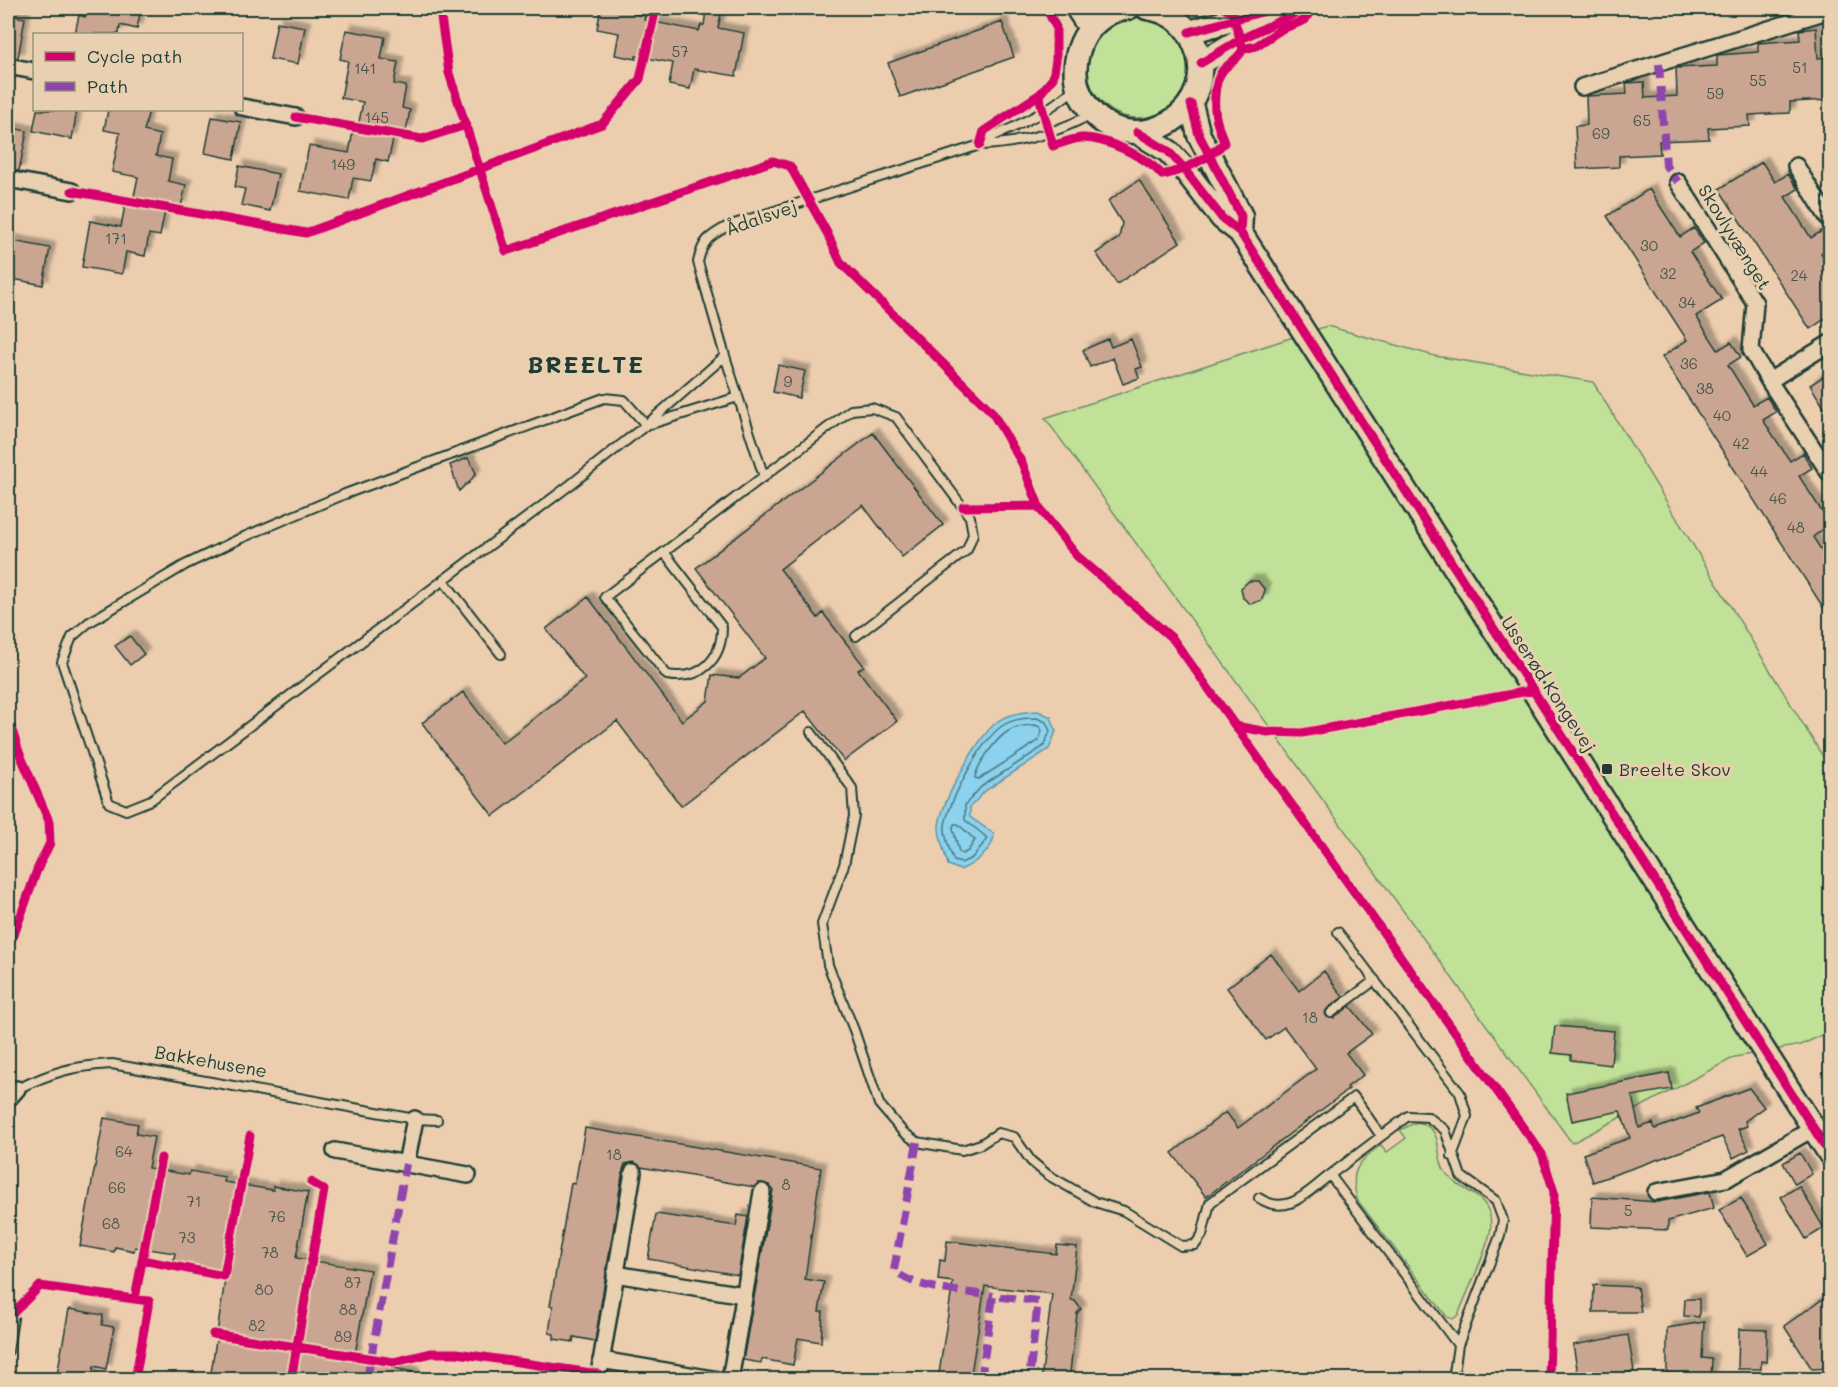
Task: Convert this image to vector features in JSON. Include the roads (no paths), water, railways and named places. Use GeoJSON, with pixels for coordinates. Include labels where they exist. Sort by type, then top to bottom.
{"type":"FeatureCollection","features":[{"type":"Feature","properties":{"kind":"main road"},"geometry":{"type":"LineString","coordinates":[[1077,8],[1090,28]]}},
{"type":"Feature","properties":{"kind":"main road"},"geometry":{"type":"LineString","coordinates":[[1094,114],[1083,101],[1077,85],[1075,65],[1077,55],[1090,28],[1106,15],[1127,8]]}},
{"type":"Feature","properties":{"kind":"main road"},"geometry":{"type":"LineString","coordinates":[[1137,132],[1158,129],[1176,119],[1191,104],[1199,84],[1201,63],[1197,47],[1189,32],[1168,14],[1147,8]]}},
{"type":"Feature","properties":{"kind":"main road"},"geometry":{"type":"LineString","coordinates":[[1189,32],[1276,8],[1287,8]]}},
{"type":"Feature","properties":{"kind":"main road"},"geometry":{"type":"LineString","coordinates":[[1201,63],[1241,39],[1294,14],[1298,8]]}},
{"type":"Feature","properties":{"kind":"main road","name":"Usserød Kongevej"},"geometry":{"type":"LineString","coordinates":[[1191,104],[1200,135],[1241,216],[1240,232]]}},
{"type":"Feature","properties":{"kind":"main road","name":"Usserød Kongevej"},"geometry":{"type":"LineString","coordinates":[[1094,114],[1114,127],[1137,132],[1168,151],[1222,218],[1240,232],[1830,1154]]}},
{"type":"Feature","properties":{"kind":"street"},"geometry":{"type":"LineString","coordinates":[[1582,87],[1830,10]]}},
{"type":"Feature","properties":{"kind":"street"},"geometry":{"type":"LineString","coordinates":[[8,66],[33,71]]}},
{"type":"Feature","properties":{"kind":"street"},"geometry":{"type":"LineString","coordinates":[[243,107],[296,117]]}},
{"type":"Feature","properties":{"kind":"street"},"geometry":{"type":"LineString","coordinates":[[1796,166],[1830,220]]}},
{"type":"Feature","properties":{"kind":"street"},"geometry":{"type":"LineString","coordinates":[[8,179],[72,190]]}},
{"type":"Feature","properties":{"kind":"street","name":"Skovlyvænget"},"geometry":{"type":"LineString","coordinates":[[1678,182],[1755,303],[1751,350],[1830,474]]}},
{"type":"Feature","properties":{"kind":"street"},"geometry":{"type":"LineString","coordinates":[[1769,381],[1830,342]]}},
{"type":"Feature","properties":{"kind":"street"},"geometry":{"type":"LineString","coordinates":[[406,1164],[415,1119]]}},
{"type":"Feature","properties":{"kind":"street"},"geometry":{"type":"LineString","coordinates":[[1656,1192],[1726,1179],[1814,1128]]}},
{"type":"Feature","properties":{"kind":"street"},"geometry":{"type":"LineString","coordinates":[[335,1150],[468,1175]]}},
{"type":"Feature","properties":{"kind":"street"},"geometry":{"type":"LineString","coordinates":[[598,1380],[633,1172]]}},
{"type":"Feature","properties":{"kind":"street"},"geometry":{"type":"LineString","coordinates":[[730,1380],[762,1192]]}},
{"type":"Feature","properties":{"kind":"street"},"geometry":{"type":"LineString","coordinates":[[615,1274],[744,1295]]}},
{"type":"Feature","properties":{"kind":"street"},"geometry":{"type":"LineString","coordinates":[[601,1360],[719,1380]]}},
{"type":"Feature","properties":{"kind":"lane","name":"Ådalsvej"},"geometry":{"type":"LineString","coordinates":[[980,145],[987,138],[1011,129],[1063,100],[1077,85]]}},
{"type":"Feature","properties":{"kind":"lane","name":"Ådalsvej"},"geometry":{"type":"LineString","coordinates":[[764,477],[718,334],[698,262],[707,238],[728,226],[980,145],[1003,145],[1037,138],[1094,114]]}},
{"type":"Feature","properties":{"kind":"lane"},"geometry":{"type":"LineString","coordinates":[[646,425],[624,400],[604,398],[345,494],[239,539],[184,565],[88,623],[72,637],[62,662],[109,803],[126,810],[151,800],[646,425],[725,356]]}},
{"type":"Feature","properties":{"kind":"lane"},"geometry":{"type":"LineString","coordinates":[[646,425],[738,397]]}},
{"type":"Feature","properties":{"kind":"lane"},"geometry":{"type":"LineString","coordinates":[[664,552],[722,627],[722,641],[716,657],[693,675],[680,677],[667,675],[605,597],[664,552],[764,477],[851,410],[872,408],[896,417],[970,517],[973,534],[967,550],[856,636]]}},
{"type":"Feature","properties":{"kind":"lane"},"geometry":{"type":"LineString","coordinates":[[443,580],[501,654]]}},
{"type":"Feature","properties":{"kind":"lane"},"geometry":{"type":"LineString","coordinates":[[811,732],[852,788],[854,816],[844,865],[822,924],[828,965],[854,1030],[879,1104],[903,1132],[917,1142],[962,1150],[981,1144],[998,1133],[1014,1137],[1030,1161],[1048,1175],[1095,1202],[1124,1211],[1181,1246],[1196,1245],[1202,1235],[1210,1203],[1354,1097],[1381,1136]]}},
{"type":"Feature","properties":{"kind":"lane"},"geometry":{"type":"LineString","coordinates":[[1338,932],[1460,1092],[1467,1116],[1452,1156]]}},
{"type":"Feature","properties":{"kind":"lane"},"geometry":{"type":"LineString","coordinates":[[1331,1013],[1375,980]]}},
{"type":"Feature","properties":{"kind":"lane","name":"Bakkehusene"},"geometry":{"type":"LineString","coordinates":[[12,1094],[50,1073],[82,1065],[112,1064],[415,1119],[437,1120]]}},
{"type":"Feature","properties":{"kind":"lane"},"geometry":{"type":"LineString","coordinates":[[1259,1198],[1270,1205],[1282,1206],[1292,1203],[1408,1116],[1428,1117],[1445,1130],[1452,1156],[1461,1176],[1496,1202],[1503,1220],[1500,1236],[1458,1345],[1453,1380]]}},
{"type":"Feature","properties":{"kind":"lane"},"geometry":{"type":"LineString","coordinates":[[1330,1175],[1458,1345]]}},
{"type":"Feature","properties":{"kind":"lane"},"geometry":{"type":"LineString","coordinates":[[8,1351],[14,1312]]}},
{"type":"Feature","properties":{"kind":"water"},"geometry":{"type":"Polygon","coordinates":[[[1038,711],[1051,717],[1056,731],[1049,749],[985,791],[970,807],[970,817],[994,834],[991,846],[977,860],[960,870],[948,865],[941,843],[940,819],[961,772],[981,740],[998,721],[1022,712],[1038,711]]]}},
{"type":"Feature","properties":{"kind":"place","name":"Breelte Skov"},"geometry":{"type":"Point","coordinates":[1607,769]}},
{"type":"Feature","properties":{"kind":"district","name":"BREELTE"},"geometry":{"type":"Point","coordinates":[586,363]}}]}
